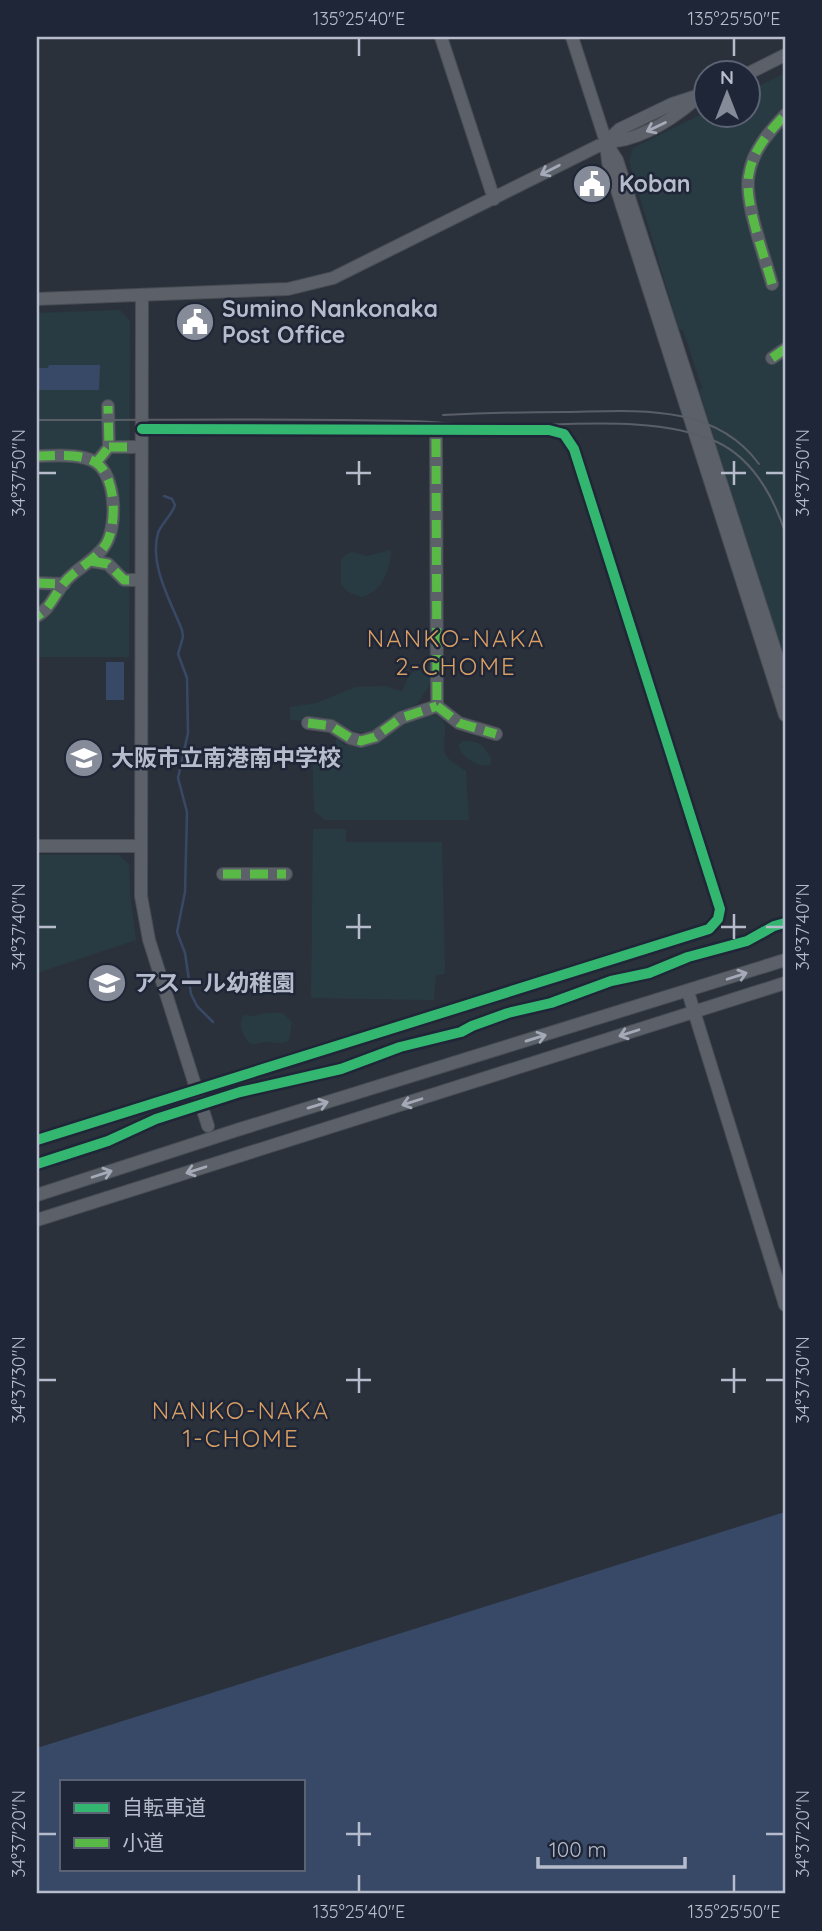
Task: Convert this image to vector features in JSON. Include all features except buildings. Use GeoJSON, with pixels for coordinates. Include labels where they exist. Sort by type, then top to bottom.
{"type":"FeatureCollection","features":[{"type":"Feature","properties":{"kind":"street"},"geometry":{"type":"LineString","coordinates":[[441,37],[494,198]]}},
{"type":"Feature","properties":{"kind":"street"},"geometry":{"type":"LineString","coordinates":[[572,37],[606,142],[608,162],[616,188],[785,715]]}},
{"type":"Feature","properties":{"kind":"street"},"geometry":{"type":"LineString","coordinates":[[762,66],[785,55]]}},
{"type":"Feature","properties":{"kind":"street"},"geometry":{"type":"LineString","coordinates":[[37,299],[288,289],[333,278],[606,142],[625,142],[675,117],[692,104]]}},
{"type":"Feature","properties":{"kind":"street"},"geometry":{"type":"LineString","coordinates":[[772,284],[750,200],[748,176],[765,137],[785,115]]}},
{"type":"Feature","properties":{"kind":"street"},"geometry":{"type":"LineString","coordinates":[[606,142],[617,160],[785,681]]}},
{"type":"Feature","properties":{"kind":"street"},"geometry":{"type":"LineString","coordinates":[[142,296],[141,895],[149,940],[208,1126]]}},
{"type":"Feature","properties":{"kind":"street"},"geometry":{"type":"LineString","coordinates":[[772,358],[785,349]]}},
{"type":"Feature","properties":{"kind":"street"},"geometry":{"type":"LineString","coordinates":[[96,463],[110,447],[108,406]]}},
{"type":"Feature","properties":{"kind":"street"},"geometry":{"type":"LineString","coordinates":[[37,1139],[709,929],[718,919],[720,909],[574,449],[564,434],[549,430],[142,429]]}},
{"type":"Feature","properties":{"kind":"street"},"geometry":{"type":"LineString","coordinates":[[436,439],[437,706]]}},
{"type":"Feature","properties":{"kind":"street"},"geometry":{"type":"LineString","coordinates":[[110,447],[134,447]]}},
{"type":"Feature","properties":{"kind":"street"},"geometry":{"type":"LineString","coordinates":[[37,456],[74,457],[96,463],[106,475],[114,514],[111,533],[105,546],[64,584],[55,598],[37,616]]}},
{"type":"Feature","properties":{"kind":"street"},"geometry":{"type":"LineString","coordinates":[[105,546],[108,564]]}},
{"type":"Feature","properties":{"kind":"street"},"geometry":{"type":"LineString","coordinates":[[91,561],[108,564],[124,580],[134,580]]}},
{"type":"Feature","properties":{"kind":"street"},"geometry":{"type":"LineString","coordinates":[[37,583],[64,584]]}},
{"type":"Feature","properties":{"kind":"street"},"geometry":{"type":"LineString","coordinates":[[308,723],[331,726],[361,741],[375,737],[401,718],[437,706]]}},
{"type":"Feature","properties":{"kind":"street"},"geometry":{"type":"LineString","coordinates":[[437,706],[459,723],[496,734]]}},
{"type":"Feature","properties":{"kind":"street"},"geometry":{"type":"LineString","coordinates":[[37,846],[141,846]]}},
{"type":"Feature","properties":{"kind":"street"},"geometry":{"type":"LineString","coordinates":[[223,874],[286,874]]}},
{"type":"Feature","properties":{"kind":"street"},"geometry":{"type":"LineString","coordinates":[[37,1195],[785,960]]}},
{"type":"Feature","properties":{"kind":"street"},"geometry":{"type":"LineString","coordinates":[[37,1220],[785,983]]}},
{"type":"Feature","properties":{"kind":"street"},"geometry":{"type":"LineString","coordinates":[[688,992],[785,1305]]}},
{"type":"Feature","properties":{"kind":"shaded area"},"geometry":{"type":"Polygon","coordinates":[[[785,73],[785,659],[699,390],[702,388],[683,330],[679,329],[629,161],[633,148],[692,119],[692,130],[762,130],[762,84],[785,73]]]}},
{"type":"Feature","properties":{"kind":"shaded area"},"geometry":{"type":"Polygon","coordinates":[[[120,310],[130,321],[129,657],[37,657],[37,313],[120,310]]]}},
{"type":"Feature","properties":{"kind":"shaded area"},"geometry":{"type":"Polygon","coordinates":[[[391,550],[387,572],[375,590],[361,597],[346,591],[341,583],[341,561],[345,555],[352,552],[366,556],[391,550]]]}},
{"type":"Feature","properties":{"kind":"shaded area"},"geometry":{"type":"Polygon","coordinates":[[[430,666],[431,682],[418,703],[375,732],[356,732],[335,722],[290,720],[290,707],[317,703],[355,687],[386,686],[403,690],[412,673],[419,668],[430,666]]]}},
{"type":"Feature","properties":{"kind":"shaded area"},"geometry":{"type":"Polygon","coordinates":[[[436,715],[444,723],[444,752],[453,763],[466,771],[469,820],[325,820],[314,811],[312,753],[336,749],[336,739],[341,738],[344,745],[359,745],[408,720],[436,715]]]}},
{"type":"Feature","properties":{"kind":"shaded area"},"geometry":{"type":"Polygon","coordinates":[[[463,741],[473,741],[483,747],[491,758],[490,765],[480,765],[466,757],[458,745],[463,741]]]}},
{"type":"Feature","properties":{"kind":"shaded area"},"geometry":{"type":"Polygon","coordinates":[[[313,829],[346,829],[346,842],[442,842],[445,974],[436,975],[434,1000],[311,998],[313,829]]]}},
{"type":"Feature","properties":{"kind":"shaded area"},"geometry":{"type":"Polygon","coordinates":[[[37,855],[119,855],[129,865],[136,940],[37,973],[37,855]]]}},
{"type":"Feature","properties":{"kind":"shaded area"},"geometry":{"type":"Polygon","coordinates":[[[283,1013],[292,1022],[289,1041],[254,1045],[248,1042],[241,1025],[242,1018],[244,1015],[283,1013]]]}},
{"type":"Feature","properties":{"kind":"water"},"geometry":{"type":"Polygon","coordinates":[[[49,365],[100,365],[99,390],[37,390],[37,368],[48,368],[49,365]]]}},
{"type":"Feature","properties":{"kind":"water"},"geometry":{"type":"Polygon","coordinates":[[[106,662],[124,662],[124,700],[106,700],[106,662]]]}},
{"type":"Feature","properties":{"kind":"water"},"geometry":{"type":"Polygon","coordinates":[[[785,1512],[785,1894],[37,1894],[37,1748],[785,1512]]]}},
{"type":"Feature","properties":{"kind":"waterway"},"geometry":{"type":"LineString","coordinates":[[164,496],[172,499],[175,505],[158,533],[156,558],[162,583],[182,630],[183,637],[178,654],[187,678],[188,733],[178,778],[187,812],[185,892],[177,932],[185,953],[191,994],[197,1006],[213,1022]]}},
{"type":"Feature","properties":{"kind":"tram line"},"geometry":{"type":"LineString","coordinates":[[443,415],[619,411],[671,414],[696,420],[719,430],[741,444],[759,464]]}},
{"type":"Feature","properties":{"kind":"tram line"},"geometry":{"type":"LineString","coordinates":[[37,420],[365,420],[497,426],[609,424],[667,428],[693,433],[717,442],[741,458],[768,492],[785,532]]}},
{"type":"Feature","properties":{"kind":"marked path"},"geometry":{"type":"LineString","coordinates":[[772,284],[752,213],[748,185],[751,165],[758,149],[785,115]]}},
{"type":"Feature","properties":{"kind":"marked path"},"geometry":{"type":"LineString","coordinates":[[772,358],[785,349]]}},
{"type":"Feature","properties":{"kind":"marked path"},"geometry":{"type":"LineString","coordinates":[[96,463],[109,447],[108,406]]}},
{"type":"Feature","properties":{"kind":"marked path"},"geometry":{"type":"LineString","coordinates":[[436,439],[437,706]]}},
{"type":"Feature","properties":{"kind":"marked path"},"geometry":{"type":"LineString","coordinates":[[109,447],[134,447]]}},
{"type":"Feature","properties":{"kind":"marked path"},"geometry":{"type":"LineString","coordinates":[[37,456],[75,456],[95,462],[108,478],[113,503],[112,528],[104,547],[68,578],[49,605],[37,616]]}},
{"type":"Feature","properties":{"kind":"marked path"},"geometry":{"type":"LineString","coordinates":[[91,561],[108,564],[124,580],[134,580]]}},
{"type":"Feature","properties":{"kind":"marked path"},"geometry":{"type":"LineString","coordinates":[[37,583],[64,584]]}},
{"type":"Feature","properties":{"kind":"marked path"},"geometry":{"type":"LineString","coordinates":[[437,706],[459,723],[496,734]]}},
{"type":"Feature","properties":{"kind":"marked path"},"geometry":{"type":"LineString","coordinates":[[308,723],[331,726],[350,738],[361,741],[375,737],[401,718],[437,706]]}},
{"type":"Feature","properties":{"kind":"marked path"},"geometry":{"type":"LineString","coordinates":[[223,874],[286,874]]}},
{"type":"Feature","properties":{"kind":"cycle path"},"geometry":{"type":"LineString","coordinates":[[37,1140],[709,929],[718,919],[720,909],[574,449],[564,434],[549,430],[142,429]]}},
{"type":"Feature","properties":{"kind":"cycle path"},"geometry":{"type":"LineString","coordinates":[[37,1164],[108,1141],[156,1119],[240,1092],[341,1069],[400,1047],[461,1032],[508,1013],[551,1003],[611,981],[649,973],[688,957],[747,941],[785,923]]}},
{"type":"Feature","properties":{"kind":"place","name":"Koban"},"geometry":{"type":"Point","coordinates":[592,184]}},
{"type":"Feature","properties":{"kind":"place","name":"Sumino Nankonaka Post Office"},"geometry":{"type":"Point","coordinates":[195,322]}},
{"type":"Feature","properties":{"kind":"place","name":"大阪市立南港南中学校"},"geometry":{"type":"Point","coordinates":[84,758]}},
{"type":"Feature","properties":{"kind":"place","name":"アスール幼稚園"},"geometry":{"type":"Point","coordinates":[107,983]}},
{"type":"Feature","properties":{"kind":"district","name":"NANKO-NAKA 2-CHOME"},"geometry":{"type":"Point","coordinates":[456,653]}},
{"type":"Feature","properties":{"kind":"district","name":"NANKO-NAKA 1-CHOME"},"geometry":{"type":"Point","coordinates":[241,1425]}}]}
